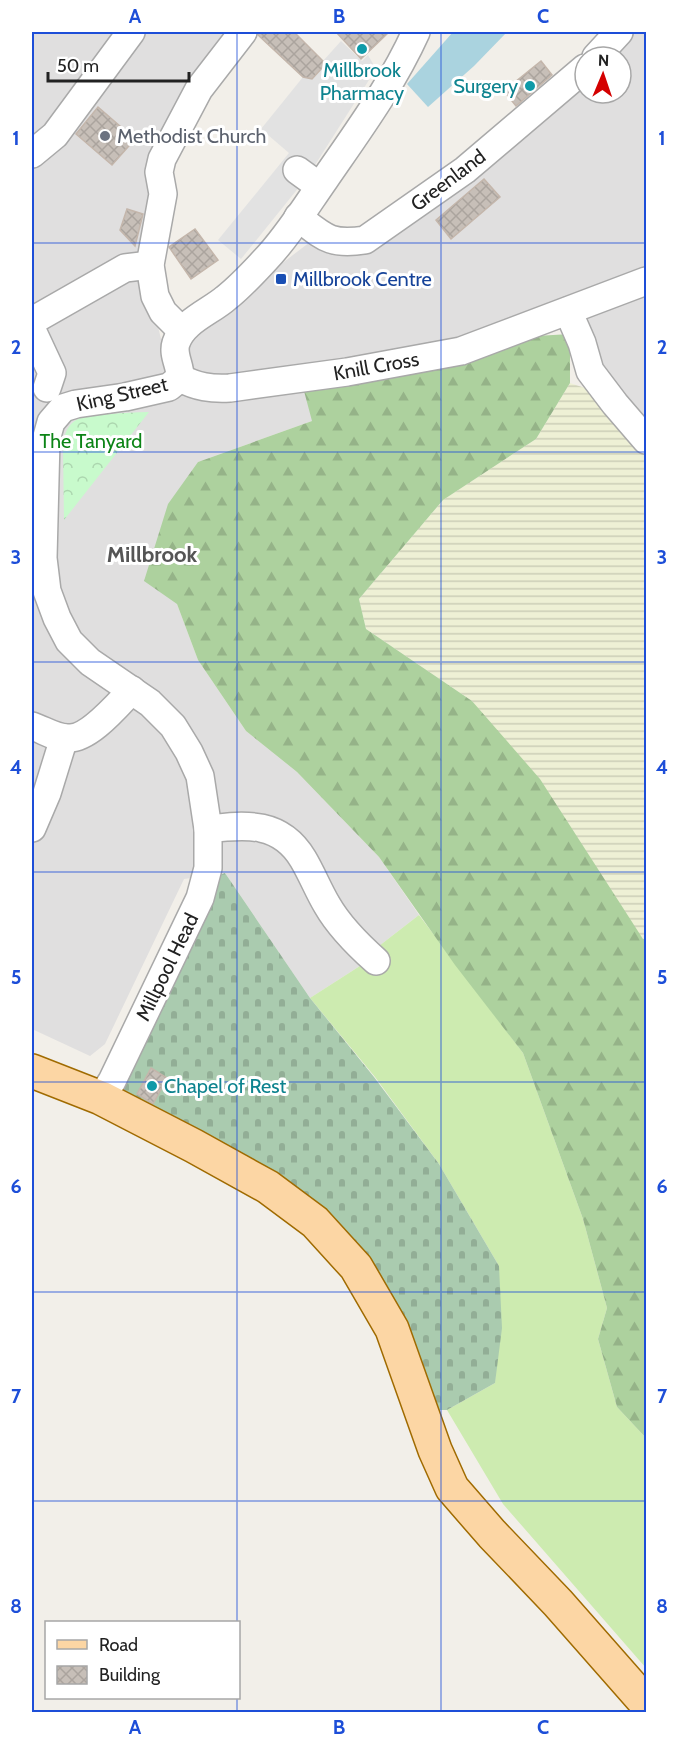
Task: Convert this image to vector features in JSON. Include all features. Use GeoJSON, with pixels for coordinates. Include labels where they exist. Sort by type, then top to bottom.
{"type":"FeatureCollection","features":[{"type":"Feature","properties":{"kind":"main road"},"geometry":{"type":"LineString","coordinates":[[32,1071],[101,1098],[268,1187],[315,1222],[356,1267],[392,1329],[435,1450],[452,1488],[646,1703]]}},
{"type":"Feature","properties":{"kind":"street"},"geometry":{"type":"LineString","coordinates":[[32,154],[55,135],[130,32]]}},
{"type":"Feature","properties":{"kind":"street"},"geometry":{"type":"LineString","coordinates":[[182,331],[163,312],[155,296],[150,265],[163,194],[159,172],[162,159],[199,89],[243,32]]}},
{"type":"Feature","properties":{"kind":"street"},"geometry":{"type":"LineString","coordinates":[[180,378],[181,370],[175,344],[182,331],[225,299],[266,259],[320,186],[391,81],[416,32]]}},
{"type":"Feature","properties":{"kind":"street"},"geometry":{"type":"LineString","coordinates":[[607,45],[619,32]]}},
{"type":"Feature","properties":{"kind":"street","name":"Greenland"},"geometry":{"type":"LineString","coordinates":[[298,217],[326,238],[345,243],[365,240],[465,170],[573,78]]}},
{"type":"Feature","properties":{"kind":"street"},"geometry":{"type":"LineString","coordinates":[[297,170],[320,186]]}},
{"type":"Feature","properties":{"kind":"street"},"geometry":{"type":"LineString","coordinates":[[32,321],[125,268],[150,265]]}},
{"type":"Feature","properties":{"kind":"street","name":"Knill Cross"},"geometry":{"type":"LineString","coordinates":[[180,378],[196,386],[213,389],[291,381],[461,351],[646,282]]}},
{"type":"Feature","properties":{"kind":"street"},"geometry":{"type":"LineString","coordinates":[[568,311],[582,343],[590,371],[646,440]]}},
{"type":"Feature","properties":{"kind":"street"},"geometry":{"type":"LineString","coordinates":[[32,330],[51,373],[47,397]]}},
{"type":"Feature","properties":{"kind":"street","name":"King Street"},"geometry":{"type":"LineString","coordinates":[[47,397],[76,404],[125,397],[169,387],[180,378]]}},
{"type":"Feature","properties":{"kind":"street","name":"Millpool Head"},"geometry":{"type":"LineString","coordinates":[[47,397],[51,422],[46,440],[43,558],[47,591],[57,618],[69,641],[90,662],[150,703],[173,726],[200,776],[208,829],[208,868],[200,898],[112,1081],[101,1098]]}},
{"type":"Feature","properties":{"kind":"street"},"geometry":{"type":"LineString","coordinates":[[32,726],[71,739],[83,734],[106,717],[132,690]]}},
{"type":"Feature","properties":{"kind":"street"},"geometry":{"type":"LineString","coordinates":[[32,828],[47,793],[64,738]]}},
{"type":"Feature","properties":{"kind":"street"},"geometry":{"type":"LineString","coordinates":[[208,829],[233,825],[253,826],[270,830],[289,841],[302,858],[327,906],[359,945],[376,961]]}},
{"type":"Feature","properties":{"kind":"shaded area"},"geometry":{"type":"Polygon","coordinates":[[[32,32],[231,32],[209,56],[142,260],[161,339],[217,313],[310,242],[341,252],[573,88],[573,105],[633,105],[633,45],[619,45],[631,32],[646,32],[646,425],[601,375],[577,300],[312,421],[198,462],[177,604],[198,660],[246,731],[297,772],[379,857],[419,915],[379,946],[363,964],[310,998],[225,873],[184,879],[105,1044],[90,1056],[32,1029],[32,32]]]}},
{"type":"Feature","properties":{"kind":"shaded area"},"geometry":{"type":"Polygon","coordinates":[[[341,41],[362,61],[368,55],[376,69],[308,176],[241,259],[218,240],[289,153],[261,129],[303,77],[312,79],[323,67],[323,61],[341,41]]]}},
{"type":"Feature","properties":{"kind":"green space"},"geometry":{"type":"Polygon","coordinates":[[[570,334],[570,383],[536,439],[443,500],[359,599],[366,629],[472,701],[540,779],[643,939],[646,938],[646,1438],[617,1407],[598,1339],[607,1308],[583,1219],[523,1053],[455,965],[379,857],[297,772],[246,731],[198,660],[177,604],[144,581],[168,504],[198,462],[312,421],[304,391],[536,336],[570,334]]]}},
{"type":"Feature","properties":{"kind":"green space"},"geometry":{"type":"Polygon","coordinates":[[[570,383],[588,389],[646,457],[646,938],[643,939],[472,701],[366,629],[359,599],[443,500],[536,439],[570,383]]]}},
{"type":"Feature","properties":{"kind":"green space","name":"The Tanyard"},"geometry":{"type":"Polygon","coordinates":[[[149,412],[64,520],[63,448],[67,429],[77,419],[92,415],[149,412]]]}},
{"type":"Feature","properties":{"kind":"green space"},"geometry":{"type":"Polygon","coordinates":[[[225,873],[310,998],[374,1077],[439,1164],[499,1266],[502,1328],[495,1383],[447,1410],[438,1410],[377,1276],[129,1099],[123,1089],[219,875],[225,873]]]}},
{"type":"Feature","properties":{"kind":"green space"},"geometry":{"type":"Polygon","coordinates":[[[419,915],[523,1053],[583,1219],[607,1308],[598,1339],[617,1407],[646,1438],[646,1668],[503,1504],[447,1410],[495,1383],[499,1266],[439,1164],[375,1077],[310,998],[363,964],[379,946],[419,915]]]}},
{"type":"Feature","properties":{"kind":"water"},"geometry":{"type":"Polygon","coordinates":[[[453,32],[507,32],[474,66],[428,107],[407,84],[453,32]]]}},
{"type":"Feature","properties":{"kind":"building"},"geometry":{"type":"Polygon","coordinates":[[[258,32],[294,32],[323,61],[323,67],[312,79],[303,77],[258,35],[258,32]]]}},
{"type":"Feature","properties":{"kind":"building","name":"Millbrook Pharmacy"},"geometry":{"type":"Polygon","coordinates":[[[336,32],[389,32],[361,59],[336,32]]]}},
{"type":"Feature","properties":{"kind":"building","name":"Surgery"},"geometry":{"type":"Polygon","coordinates":[[[541,61],[552,75],[516,106],[504,91],[541,61]]]}},
{"type":"Feature","properties":{"kind":"building","name":"Methodist Church"},"geometry":{"type":"Polygon","coordinates":[[[98,107],[135,139],[112,165],[76,134],[98,107]]]}},
{"type":"Feature","properties":{"kind":"building"},"geometry":{"type":"Polygon","coordinates":[[[484,179],[500,197],[451,239],[436,220],[484,179]]]}},
{"type":"Feature","properties":{"kind":"building"},"geometry":{"type":"Polygon","coordinates":[[[127,209],[143,214],[135,246],[120,230],[127,209]]]}},
{"type":"Feature","properties":{"kind":"building"},"geometry":{"type":"Polygon","coordinates":[[[195,229],[218,260],[191,279],[169,247],[195,229]]]}},
{"type":"Feature","properties":{"kind":"building","name":"Chapel of Rest"},"geometry":{"type":"Polygon","coordinates":[[[151,1068],[167,1078],[153,1104],[137,1094],[151,1068]]]}},
{"type":"Feature","properties":{"kind":"place","name":"Millbrook Pharmacy"},"geometry":{"type":"Point","coordinates":[362,49]}},
{"type":"Feature","properties":{"kind":"place","name":"Surgery"},"geometry":{"type":"Point","coordinates":[530,86]}},
{"type":"Feature","properties":{"kind":"place","name":"Methodist Church"},"geometry":{"type":"Point","coordinates":[105,136]}},
{"type":"Feature","properties":{"kind":"place","name":"Millbrook Centre"},"geometry":{"type":"Point","coordinates":[281,279]}},
{"type":"Feature","properties":{"kind":"place","name":"Chapel of Rest"},"geometry":{"type":"Point","coordinates":[152,1086]}},
{"type":"Feature","properties":{"kind":"district","name":"Millbrook"},"geometry":{"type":"Point","coordinates":[152,554]}}]}
